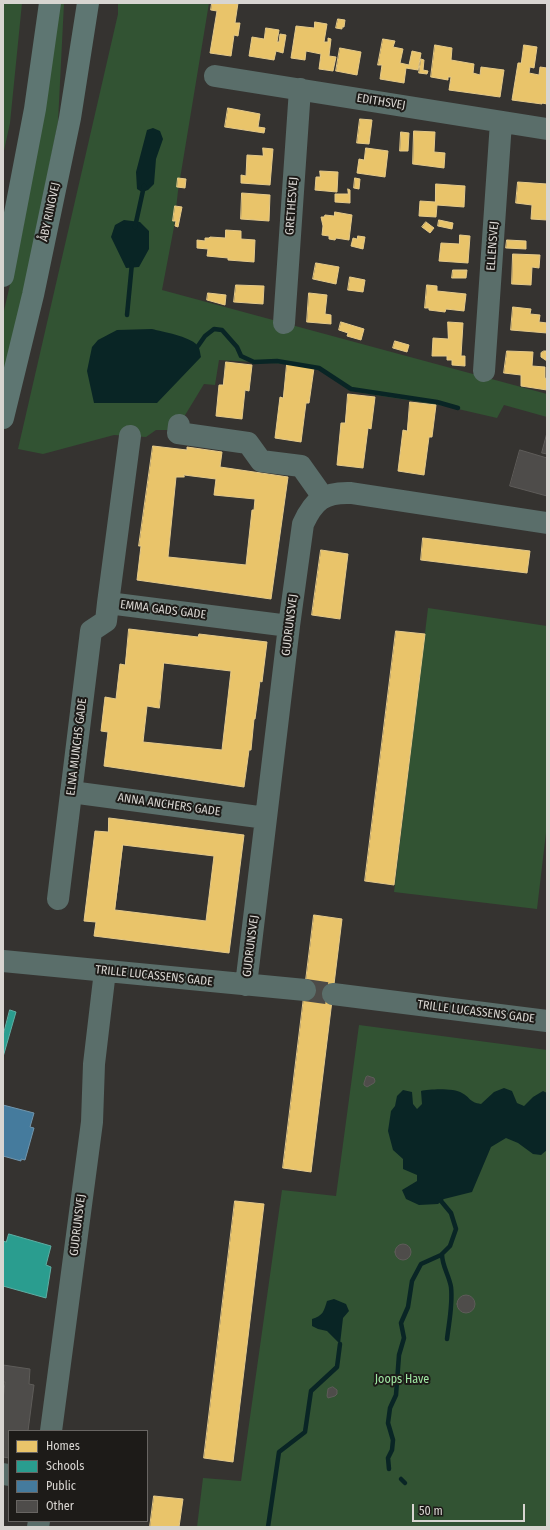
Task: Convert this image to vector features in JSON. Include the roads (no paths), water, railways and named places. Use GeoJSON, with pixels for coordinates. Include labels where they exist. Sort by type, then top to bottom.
{"type":"FeatureCollection","features":[{"type":"Feature","properties":{"kind":"main road"},"geometry":{"type":"LineString","coordinates":[[3,276],[35,109],[50,3]]}},
{"type":"Feature","properties":{"kind":"main road","name":"ÅBY RINGVEJ"},"geometry":{"type":"LineString","coordinates":[[3,418],[33,295],[70,118],[88,3]]}},
{"type":"Feature","properties":{"kind":"street","name":"EDITHSVEJ"},"geometry":{"type":"LineString","coordinates":[[215,76],[547,129]]}},
{"type":"Feature","properties":{"kind":"street","name":"GRETHESVEJ"},"geometry":{"type":"LineString","coordinates":[[284,323],[300,89]]}},
{"type":"Feature","properties":{"kind":"street","name":"ELLENSVEJ"},"geometry":{"type":"LineString","coordinates":[[484,371],[501,122]]}},
{"type":"Feature","properties":{"kind":"street"},"geometry":{"type":"LineString","coordinates":[[179,425],[178,433],[248,443],[261,461],[301,466],[323,497],[336,492],[351,493],[547,523]]}},
{"type":"Feature","properties":{"kind":"street","name":"EMMA GADS GADE"},"geometry":{"type":"LineString","coordinates":[[130,436],[108,603],[289,626]]}},
{"type":"Feature","properties":{"kind":"street","name":"GUDRUNSVEJ"},"geometry":{"type":"LineString","coordinates":[[246,985],[289,626],[303,524],[310,509],[323,497]]}},
{"type":"Feature","properties":{"kind":"street","name":"ELNA MUNCHS GADE"},"geometry":{"type":"LineString","coordinates":[[58,899],[92,631],[106,621],[108,603]]}},
{"type":"Feature","properties":{"kind":"street","name":"ANNA ANCHERS GADE"},"geometry":{"type":"LineString","coordinates":[[71,792],[266,818]]}},
{"type":"Feature","properties":{"kind":"street","name":"TRILLE LUCASSENS GADE"},"geometry":{"type":"LineString","coordinates":[[3,962],[305,990]]}},
{"type":"Feature","properties":{"kind":"street","name":"GUDRUNSVEJ"},"geometry":{"type":"LineString","coordinates":[[51,1430],[92,1122],[94,1064],[106,971]]}},
{"type":"Feature","properties":{"kind":"street","name":"TRILLE LUCASSENS GADE"},"geometry":{"type":"LineString","coordinates":[[333,994],[547,1021]]}},
{"type":"Feature","properties":{"kind":"water"},"geometry":{"type":"Polygon","coordinates":[[[153,128],[160,131],[163,139],[156,159],[154,184],[148,190],[142,192],[137,189],[136,172],[147,130],[153,128]]]}},
{"type":"Feature","properties":{"kind":"water"},"geometry":{"type":"Polygon","coordinates":[[[124,220],[140,222],[149,231],[149,249],[139,267],[126,268],[111,237],[115,225],[124,220]]]}},
{"type":"Feature","properties":{"kind":"water"},"geometry":{"type":"Polygon","coordinates":[[[152,329],[188,339],[197,345],[201,357],[157,403],[94,403],[87,371],[92,347],[98,340],[117,330],[152,329]]]}},
{"type":"Feature","properties":{"kind":"water"},"geometry":{"type":"Polygon","coordinates":[[[504,1088],[512,1091],[517,1103],[524,1106],[533,1097],[543,1091],[547,1093],[547,1150],[541,1155],[533,1154],[518,1143],[506,1138],[491,1147],[472,1192],[444,1199],[438,1204],[419,1205],[406,1199],[402,1190],[417,1181],[417,1175],[403,1169],[403,1159],[393,1150],[388,1131],[391,1111],[395,1106],[397,1096],[403,1090],[412,1092],[413,1104],[417,1109],[422,1104],[421,1091],[436,1089],[458,1091],[472,1101],[481,1104],[494,1092],[504,1088]]]}},
{"type":"Feature","properties":{"kind":"water"},"geometry":{"type":"Polygon","coordinates":[[[334,1299],[346,1304],[349,1311],[343,1318],[340,1344],[327,1331],[312,1326],[312,1319],[322,1313],[327,1301],[334,1299]]]}},
{"type":"Feature","properties":{"kind":"waterway"},"geometry":{"type":"LineString","coordinates":[[135,227],[144,186]]}},
{"type":"Feature","properties":{"kind":"waterway"},"geometry":{"type":"LineString","coordinates":[[127,315],[132,263]]}},
{"type":"Feature","properties":{"kind":"waterway"},"geometry":{"type":"LineString","coordinates":[[198,346],[205,336],[214,329],[222,330],[237,347],[241,356],[254,362],[277,361],[319,368],[351,389],[437,402],[458,408]]}},
{"type":"Feature","properties":{"kind":"waterway"},"geometry":{"type":"LineString","coordinates":[[389,1469],[388,1458],[392,1450],[393,1440],[388,1423],[390,1408],[396,1395],[399,1355],[404,1338],[401,1323],[408,1307],[412,1281],[421,1264],[441,1255],[450,1246],[456,1229],[451,1213],[441,1201]]}},
{"type":"Feature","properties":{"kind":"waterway"},"geometry":{"type":"LineString","coordinates":[[442,1254],[443,1263],[451,1287],[452,1300],[447,1339]]}},
{"type":"Feature","properties":{"kind":"waterway"},"geometry":{"type":"LineString","coordinates":[[268,1527],[279,1452],[305,1432],[311,1391],[337,1367],[340,1344]]}},
{"type":"Feature","properties":{"kind":"waterway"},"geometry":{"type":"LineString","coordinates":[[401,1479],[405,1483]]}},
{"type":"Feature","properties":{"kind":"tunnel"},"geometry":{"type":"LineString","coordinates":[[305,990],[333,994]]}},
{"type":"Feature","properties":{"kind":"park label","name":"Joops Have"},"geometry":{"type":"Point","coordinates":[402,1380]}}]}
